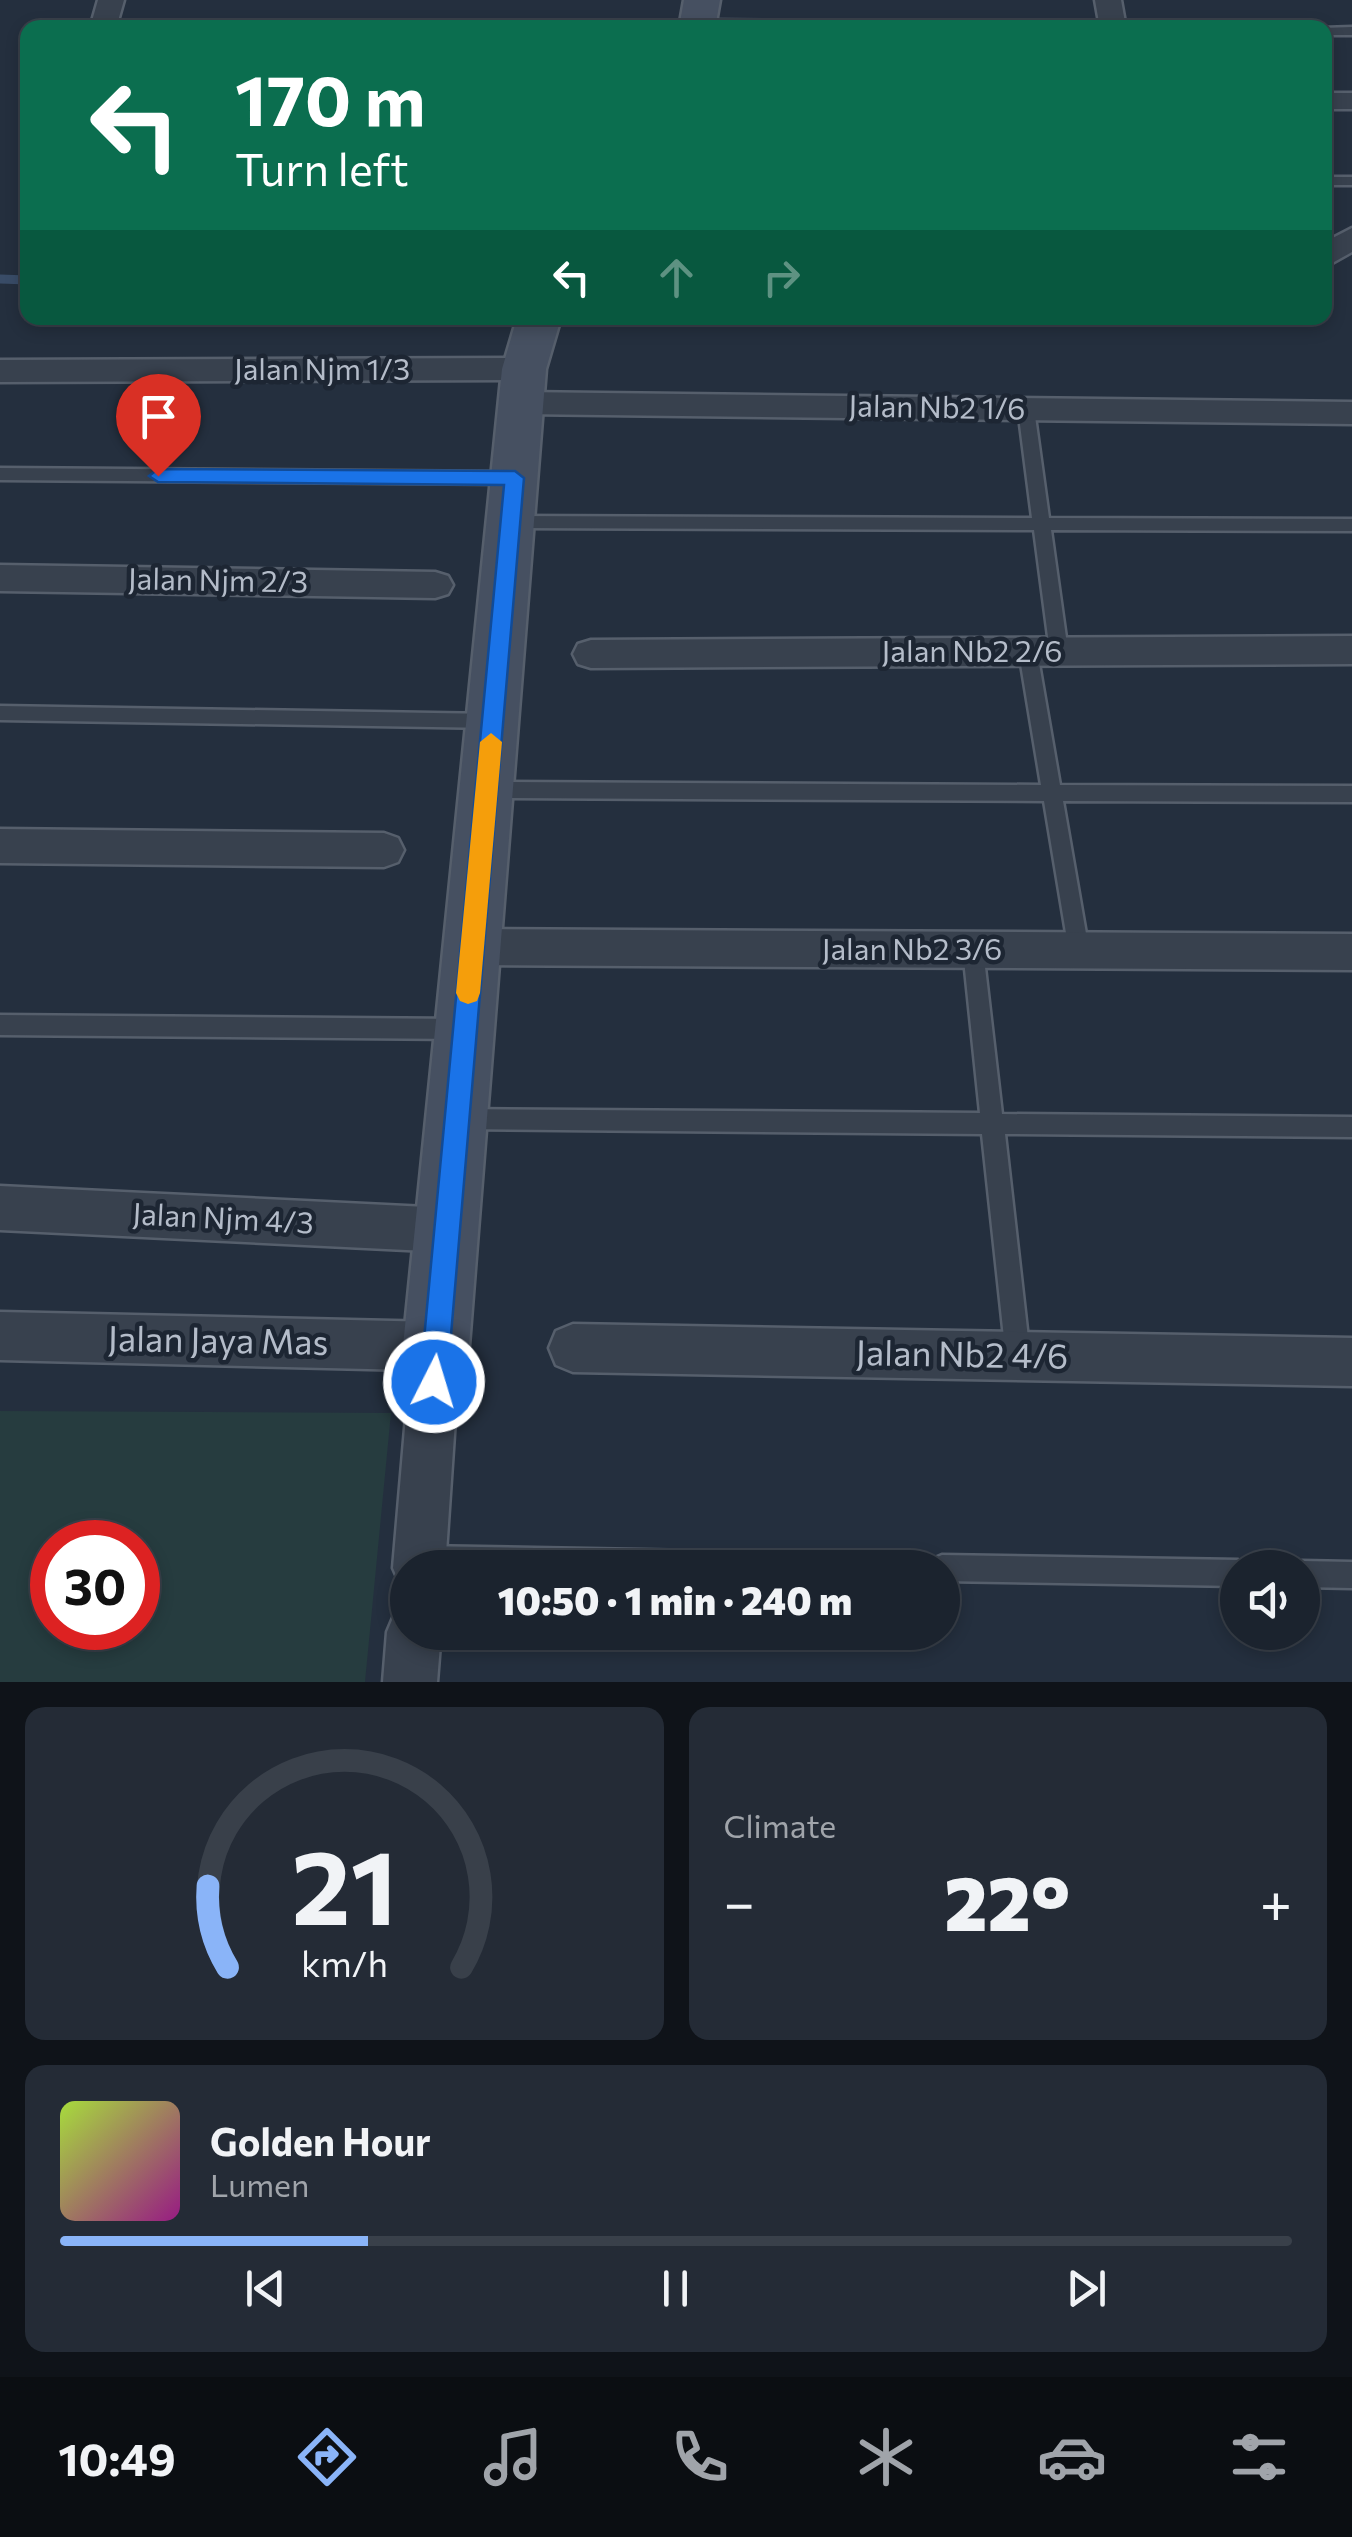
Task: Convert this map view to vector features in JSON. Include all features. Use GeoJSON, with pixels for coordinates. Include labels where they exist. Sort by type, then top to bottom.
{"type":"FeatureCollection","features":[{"type":"Feature","properties":{"kind":"street"},"geometry":{"type":"LineString","coordinates":[[421,1550],[523,386],[537,325]]}},
{"type":"Feature","properties":{"kind":"street","name":"Jalan Njm 1/3"},"geometry":{"type":"LineString","coordinates":[[0,371],[523,386]]}},
{"type":"Feature","properties":{"kind":"street","name":"Jalan Nb2 1/6"},"geometry":{"type":"LineString","coordinates":[[523,386],[1026,409],[1352,412]]}},
{"type":"Feature","properties":{"kind":"street","name":"Jalan Njm 2/3"},"geometry":{"type":"LineString","coordinates":[[0,578],[435,585]]}},
{"type":"Feature","properties":{"kind":"street","name":"Jalan Nb2 2/6"},"geometry":{"type":"LineString","coordinates":[[591,654],[1352,650]]}},
{"type":"Feature","properties":{"kind":"street"},"geometry":{"type":"LineString","coordinates":[[0,846],[384,850]]}},
{"type":"Feature","properties":{"kind":"street","name":"Jalan Nb2 3/6"},"geometry":{"type":"LineString","coordinates":[[473,948],[1352,952]]}},
{"type":"Feature","properties":{"kind":"street","name":"Jalan Njm 4/3"},"geometry":{"type":"LineString","coordinates":[[0,1208],[446,1230]]}},
{"type":"Feature","properties":{"kind":"street","name":"Jalan Jaya Mas"},"geometry":{"type":"LineString","coordinates":[[0,1336],[436,1346]]}},
{"type":"Feature","properties":{"kind":"street","name":"Jalan Nb2 4/6"},"geometry":{"type":"LineString","coordinates":[[573,1348],[1352,1362]]}},
{"type":"Feature","properties":{"kind":"street"},"geometry":{"type":"LineString","coordinates":[[410,1682],[413,1650]]}},
{"type":"Feature","properties":{"kind":"lane"},"geometry":{"type":"LineString","coordinates":[[700,17],[824,20]]}},
{"type":"Feature","properties":{"kind":"lane"},"geometry":{"type":"LineString","coordinates":[[1026,409],[1042,524],[1043,652],[1052,792],[1079,951]]}},
{"type":"Feature","properties":{"kind":"lane"},"geometry":{"type":"LineString","coordinates":[[0,474],[1042,524],[1352,526]]}},
{"type":"Feature","properties":{"kind":"lane"},"geometry":{"type":"LineString","coordinates":[[0,713],[493,720]]}},
{"type":"Feature","properties":{"kind":"lane"},"geometry":{"type":"LineString","coordinates":[[486,790],[1352,794]]}},
{"type":"Feature","properties":{"kind":"lane"},"geometry":{"type":"LineString","coordinates":[[973,950],[1018,1356]]}},
{"type":"Feature","properties":{"kind":"lane"},"geometry":{"type":"LineString","coordinates":[[0,1025],[465,1030]]}},
{"type":"Feature","properties":{"kind":"lane"},"geometry":{"type":"LineString","coordinates":[[457,1119],[1352,1127]]}},
{"type":"Feature","properties":{"kind":"lane"},"geometry":{"type":"LineString","coordinates":[[960,1568],[1220,1573]]}},
{"type":"Feature","properties":{"kind":"lane"},"geometry":{"type":"LineString","coordinates":[[1320,1574],[1352,1575]]}},
{"type":"Feature","properties":{"kind":"green space"},"geometry":{"type":"Polygon","coordinates":[[[0,1411],[391,1413],[365,1682],[0,1682],[0,1411]]]}},
{"type":"Feature","properties":{"kind":"waterway"},"geometry":{"type":"LineString","coordinates":[[0,279],[20,280]]}},
{"type":"Feature","properties":{"kind":"slow traffic"},"geometry":{"type":"LineString","coordinates":[[468,993],[491,742]]}},
{"type":"Feature","properties":{"kind":"route"},"geometry":{"type":"LineString","coordinates":[[158,476],[515,478],[434,1382]]}}]}
